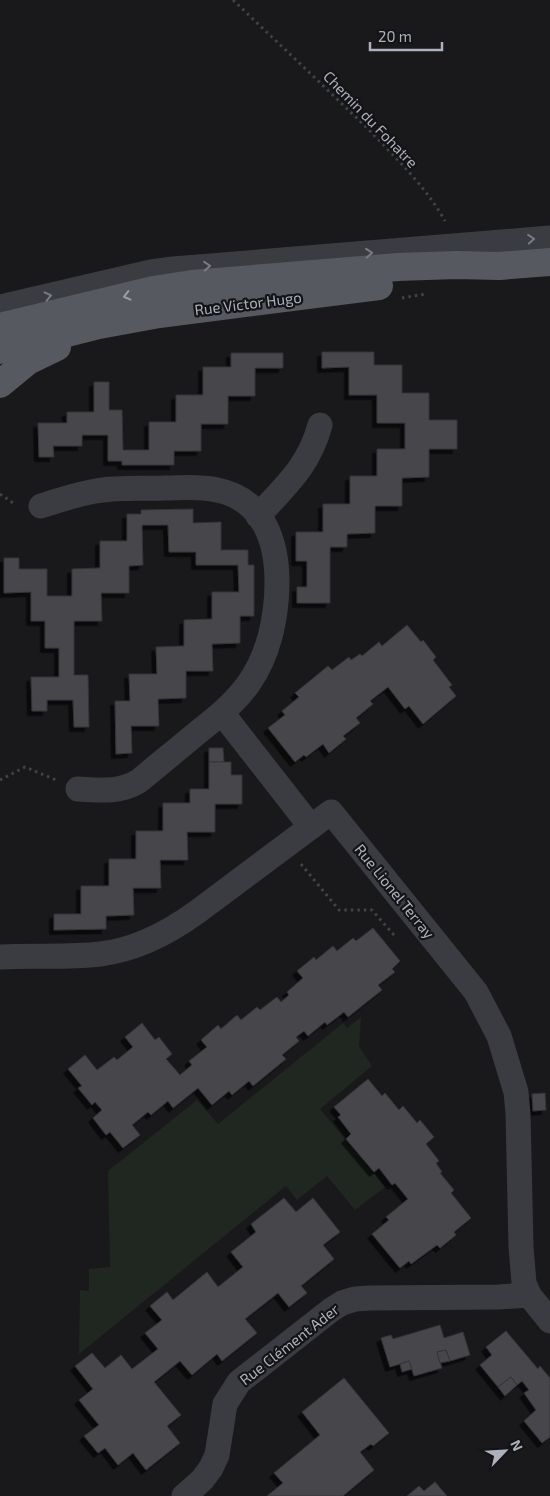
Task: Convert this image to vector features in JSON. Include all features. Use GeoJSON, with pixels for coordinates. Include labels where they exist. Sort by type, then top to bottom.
{"type":"FeatureCollection","features":[{"type":"Feature","properties":{"kind":"main road"},"geometry":{"type":"LineString","coordinates":[[0,327],[153,290],[192,284],[398,267],[499,266],[550,262]]}},
{"type":"Feature","properties":{"kind":"main road","name":"Rue Victor Hugo"},"geometry":{"type":"LineString","coordinates":[[0,350],[99,324],[159,314],[390,285],[499,266]]}},
{"type":"Feature","properties":{"kind":"main road"},"geometry":{"type":"LineString","coordinates":[[0,384],[28,361],[55,348],[159,314]]}},
{"type":"Feature","properties":{"kind":"street"},"geometry":{"type":"LineString","coordinates":[[0,307],[151,272],[173,269],[550,238]]}},
{"type":"Feature","properties":{"kind":"street"},"geometry":{"type":"LineString","coordinates":[[258,516],[300,470],[315,442],[320,425]]}},
{"type":"Feature","properties":{"kind":"street"},"geometry":{"type":"LineString","coordinates":[[41,506],[96,490],[198,488],[216,490],[242,499],[258,516],[271,535],[274,545],[277,578],[274,617],[259,666],[249,683],[222,713],[139,781],[130,786],[110,791],[78,789]]}},
{"type":"Feature","properties":{"kind":"street"},"geometry":{"type":"LineString","coordinates":[[222,713],[311,827]]}},
{"type":"Feature","properties":{"kind":"street","name":"Rue Lionel Terray"},"geometry":{"type":"LineString","coordinates":[[0,957],[101,954],[148,941],[182,923],[331,812],[416,916],[480,999],[499,1036],[516,1092],[524,1283],[529,1295],[550,1321]]}},
{"type":"Feature","properties":{"kind":"street","name":"Rue Clément Ader"},"geometry":{"type":"LineString","coordinates":[[184,1496],[202,1480],[211,1468],[217,1455],[225,1404],[239,1382],[317,1320],[342,1303],[355,1299],[370,1298],[529,1295]]}},
{"type":"Feature","properties":{"kind":"path","name":"Chemin du Fohatre"},"geometry":{"type":"LineString","coordinates":[[232,0],[338,99],[404,168],[436,205],[451,232],[454,246]]}},
{"type":"Feature","properties":{"kind":"path"},"geometry":{"type":"LineString","coordinates":[[0,780],[24,767],[78,789]]}},
{"type":"Feature","properties":{"kind":"path"},"geometry":{"type":"LineString","coordinates":[[287,846],[339,910],[372,910],[393,934],[416,916]]}},
{"type":"Feature","properties":{"kind":"shaded area"},"geometry":{"type":"Polygon","coordinates":[[[361,1017],[359,1046],[372,1066],[320,1109],[385,1187],[355,1210],[327,1176],[297,1200],[286,1186],[79,1354],[80,1290],[89,1291],[89,1269],[110,1267],[108,1171],[197,1100],[218,1124],[343,1023],[347,1028],[361,1017]]]}},
{"type":"Feature","properties":{"kind":"building"},"geometry":{"type":"Polygon","coordinates":[[[322,352],[374,352],[374,365],[402,365],[402,393],[429,393],[429,420],[457,420],[457,449],[429,449],[429,477],[402,478],[402,506],[375,506],[375,533],[347,534],[347,547],[330,547],[330,603],[297,603],[297,587],[307,587],[307,561],[296,561],[296,532],[323,532],[323,504],[350,504],[350,476],[377,476],[377,449],[405,449],[405,423],[377,423],[377,395],[349,395],[349,367],[322,368],[322,352]]]}},
{"type":"Feature","properties":{"kind":"building"},"geometry":{"type":"Polygon","coordinates":[[[231,353],[283,353],[283,368],[255,368],[255,396],[228,396],[228,424],[201,424],[201,451],[174,451],[174,465],[122,465],[122,461],[108,461],[108,435],[82,435],[82,446],[53,446],[54,457],[39,457],[38,423],[67,423],[67,412],[94,412],[94,382],[109,382],[109,410],[122,410],[123,450],[149,450],[149,422],[176,422],[176,395],[203,395],[203,367],[231,367],[231,353]]]}},
{"type":"Feature","properties":{"kind":"building"},"geometry":{"type":"Polygon","coordinates":[[[193,509],[193,523],[221,522],[221,550],[248,550],[248,565],[254,565],[254,616],[240,616],[240,643],[212,644],[213,671],[186,671],[186,698],[158,699],[159,726],[131,726],[132,753],[116,754],[115,701],[130,701],[129,674],[157,674],[156,647],[184,646],[184,620],[212,619],[212,592],[239,592],[238,565],[196,565],[196,552],[169,552],[168,525],[142,525],[143,565],[129,566],[129,593],[101,593],[102,621],[74,621],[74,675],[88,675],[89,727],[74,727],[73,700],[47,700],[47,711],[32,711],[31,677],[59,677],[59,648],[45,648],[45,621],[31,621],[31,592],[4,593],[4,558],[19,558],[19,569],[47,569],[47,596],[72,596],[72,569],[100,568],[100,541],[127,541],[127,514],[141,514],[141,510],[193,509]]]}},
{"type":"Feature","properties":{"kind":"building"},"geometry":{"type":"Polygon","coordinates":[[[407,625],[421,642],[423,640],[436,657],[433,660],[452,685],[449,687],[456,696],[423,724],[409,706],[405,709],[388,687],[370,701],[373,704],[356,718],[360,723],[343,736],[346,739],[329,753],[323,744],[306,757],[304,755],[295,762],[268,728],[285,715],[282,711],[299,697],[295,693],[328,666],[332,670],[349,657],[351,660],[360,654],[362,656],[379,642],[382,646],[407,625]]]}},
{"type":"Feature","properties":{"kind":"building"},"geometry":{"type":"Polygon","coordinates":[[[209,748],[223,748],[224,762],[209,762],[209,748]]]}},
{"type":"Feature","properties":{"kind":"building"},"geometry":{"type":"Polygon","coordinates":[[[209,762],[231,762],[231,775],[242,775],[242,804],[215,804],[215,832],[187,832],[188,860],[160,860],[161,888],[133,888],[134,915],[106,916],[106,929],[54,930],[54,914],[81,914],[81,886],[109,886],[109,859],[136,859],[136,831],[163,831],[163,803],[190,803],[190,789],[209,789],[209,762]]]}},
{"type":"Feature","properties":{"kind":"building"},"geometry":{"type":"Polygon","coordinates":[[[373,928],[400,961],[392,969],[395,972],[378,985],[382,990],[348,1017],[344,1012],[327,1025],[325,1022],[308,1036],[304,1031],[296,1037],[299,1041],[282,1055],[286,1059],[253,1086],[249,1081],[232,1095],[229,1091],[212,1105],[198,1088],[173,1108],[168,1101],[151,1115],[148,1112],[132,1125],[140,1135],[123,1148],[110,1132],[106,1135],[93,1118],[102,1110],[95,1102],[92,1105],[78,1088],[82,1086],[68,1069],[85,1055],[97,1070],[114,1057],[117,1060],[133,1047],[125,1037],[142,1023],[155,1040],[159,1037],[172,1054],[166,1059],[180,1075],[192,1065],[189,1061],[207,1047],[201,1040],[218,1025],[221,1029],[237,1015],[241,1020],[257,1007],[260,1010],[277,997],[281,1002],[289,995],[287,992],[303,978],[297,971],[314,957],[316,960],[333,946],[337,951],[353,938],[356,941],[373,928]]]}},
{"type":"Feature","properties":{"kind":"building"},"geometry":{"type":"Polygon","coordinates":[[[368,1079],[382,1096],[385,1093],[399,1110],[403,1106],[417,1123],[420,1120],[434,1137],[426,1144],[439,1161],[436,1163],[442,1172],[440,1173],[454,1190],[451,1193],[471,1218],[454,1232],[456,1235],[440,1248],[437,1245],[411,1264],[409,1261],[400,1268],[372,1234],[389,1220],[386,1217],[408,1199],[395,1183],[392,1185],[379,1168],[374,1172],[346,1139],[351,1134],[338,1117],[341,1115],[334,1107],[368,1079]]]}},
{"type":"Feature","properties":{"kind":"building"},"geometry":{"type":"Polygon","coordinates":[[[545,1093],[546,1110],[533,1111],[532,1094],[545,1093]]]}},
{"type":"Feature","properties":{"kind":"building"},"geometry":{"type":"Polygon","coordinates":[[[284,1198],[296,1212],[313,1198],[340,1232],[323,1245],[334,1259],[301,1286],[307,1293],[289,1307],[278,1293],[245,1319],[257,1333],[222,1361],[217,1354],[192,1375],[180,1361],[154,1382],[181,1415],[167,1426],[180,1443],[146,1470],[133,1453],[118,1465],[105,1448],[98,1453],[84,1436],[99,1425],[79,1400],[93,1389],[75,1366],[92,1353],[105,1368],[121,1355],[132,1369],[158,1349],[145,1333],[162,1320],[150,1306],[167,1292],[173,1300],[207,1272],[218,1287],[243,1267],[231,1252],[256,1232],[251,1224],[284,1198]]]}},
{"type":"Feature","properties":{"kind":"building"},"geometry":{"type":"Polygon","coordinates":[[[440,1325],[444,1338],[463,1332],[470,1355],[450,1361],[446,1350],[437,1352],[442,1368],[414,1376],[409,1361],[390,1367],[381,1338],[391,1335],[393,1339],[440,1325]]]}},
{"type":"Feature","properties":{"kind":"building"},"geometry":{"type":"Polygon","coordinates":[[[506,1331],[538,1369],[540,1366],[550,1378],[550,1437],[542,1443],[524,1421],[536,1410],[524,1393],[529,1390],[522,1381],[517,1385],[511,1377],[498,1387],[480,1365],[492,1355],[486,1347],[506,1331]]]}},
{"type":"Feature","properties":{"kind":"building"},"geometry":{"type":"Polygon","coordinates":[[[446,1350],[450,1361],[440,1363],[437,1352],[446,1350]]]}},
{"type":"Feature","properties":{"kind":"building"},"geometry":{"type":"Polygon","coordinates":[[[409,1361],[412,1369],[402,1372],[400,1364],[409,1361]]]}},
{"type":"Feature","properties":{"kind":"building"},"geometry":{"type":"Polygon","coordinates":[[[511,1377],[517,1385],[505,1396],[498,1387],[511,1377]]]}},
{"type":"Feature","properties":{"kind":"building"},"geometry":{"type":"Polygon","coordinates":[[[344,1378],[389,1433],[373,1446],[371,1444],[360,1452],[374,1470],[343,1496],[267,1496],[283,1483],[274,1473],[320,1435],[302,1412],[344,1378]]]}},
{"type":"Feature","properties":{"kind":"building"},"geometry":{"type":"Polygon","coordinates":[[[435,1482],[447,1496],[407,1496],[419,1486],[424,1491],[435,1482]]]}}]}
